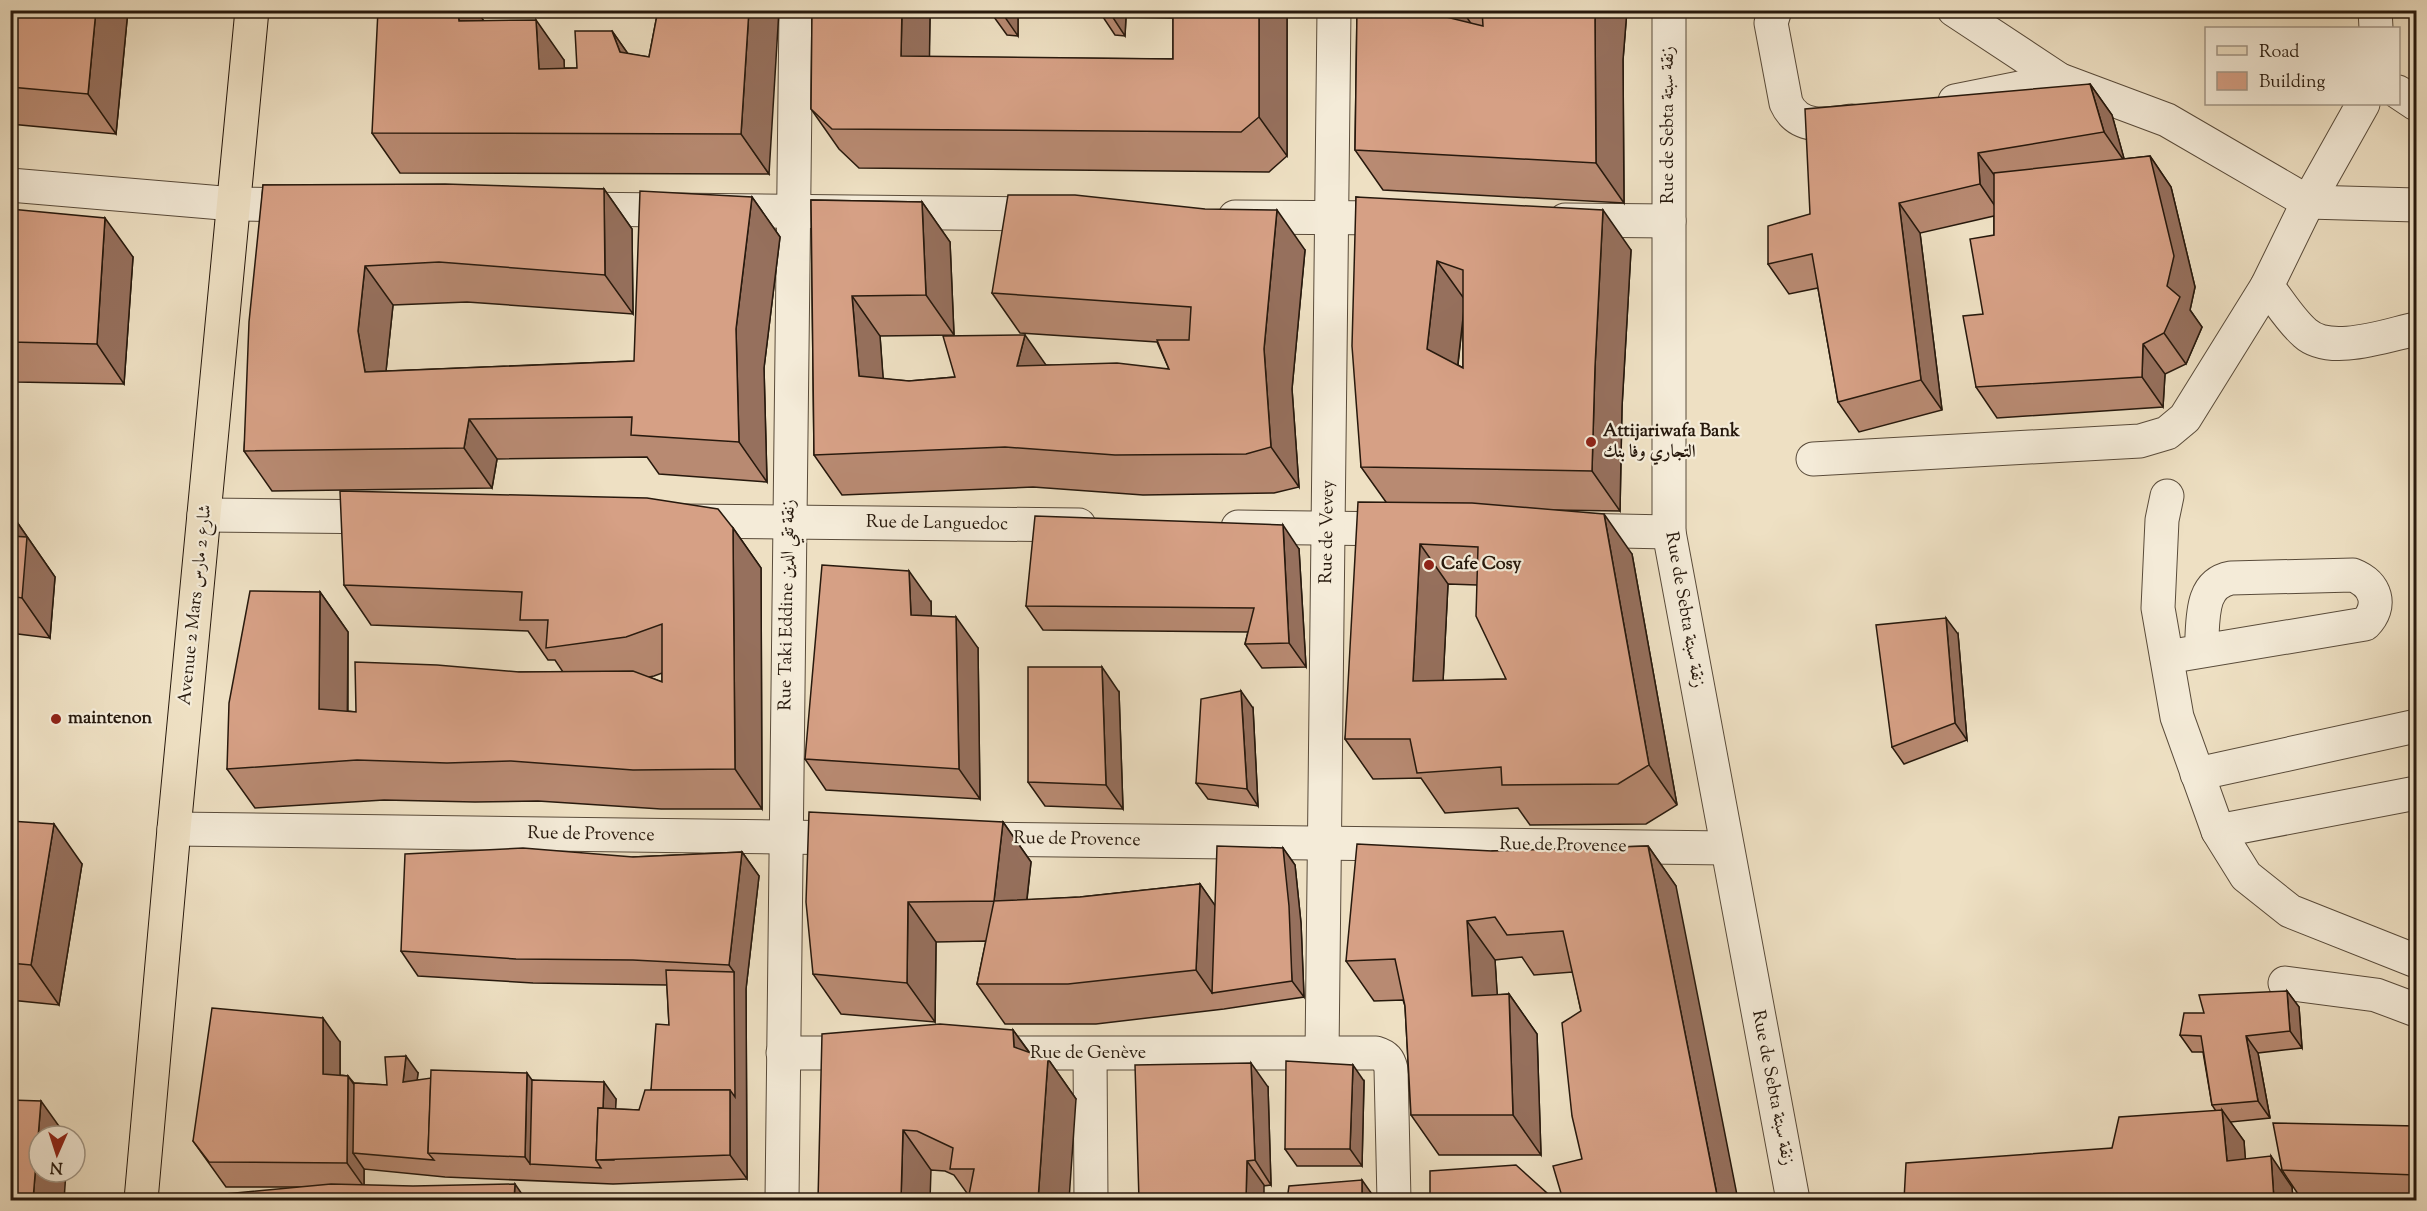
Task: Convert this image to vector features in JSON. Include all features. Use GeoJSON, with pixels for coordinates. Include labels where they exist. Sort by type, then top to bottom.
{"type":"FeatureCollection","features":[{"type":"Feature","properties":{"kind":"main road","name":"Avenue 2 Mars شارع 2 مارس"},"geometry":{"type":"LineString","coordinates":[[142,1200],[174,830],[252,10]]}},
{"type":"Feature","properties":{"kind":"street","name":"Rue Taki Eddine زنقة تقي الدين"},"geometry":{"type":"LineString","coordinates":[[782,1200],[796,10]]}},
{"type":"Feature","properties":{"kind":"street","name":"Rue de Vevey"},"geometry":{"type":"LineString","coordinates":[[1322,1054],[1334,10]]}},
{"type":"Feature","properties":{"kind":"street","name":"Rue de Sebta زنقة سبتة"},"geometry":{"type":"LineString","coordinates":[[1669,10],[1669,532],[1793,1200]]}},
{"type":"Feature","properties":{"kind":"street"},"geometry":{"type":"LineString","coordinates":[[1775,10],[1771,23],[1786,103],[1791,113],[1810,123],[1825,124],[1884,114]]}},
{"type":"Feature","properties":{"kind":"street"},"geometry":{"type":"LineString","coordinates":[[1954,10],[2060,80],[2167,120],[2308,202],[2416,205]]}},
{"type":"Feature","properties":{"kind":"street"},"geometry":{"type":"LineString","coordinates":[[2375,10],[2376,27]]}},
{"type":"Feature","properties":{"kind":"street"},"geometry":{"type":"LineString","coordinates":[[1931,105],[2060,80]]}},
{"type":"Feature","properties":{"kind":"street"},"geometry":{"type":"LineString","coordinates":[[2400,93],[2416,104]]}},
{"type":"Feature","properties":{"kind":"street"},"geometry":{"type":"LineString","coordinates":[[1813,459],[2140,441],[2167,434],[2185,418],[2267,286],[2308,202],[2362,105]]}},
{"type":"Feature","properties":{"kind":"street"},"geometry":{"type":"LineString","coordinates":[[10,185],[234,204],[335,206]]}},
{"type":"Feature","properties":{"kind":"street"},"geometry":{"type":"LineString","coordinates":[[547,208],[1080,215]]}},
{"type":"Feature","properties":{"kind":"street"},"geometry":{"type":"LineString","coordinates":[[1200,216],[1425,219]]}},
{"type":"Feature","properties":{"kind":"street"},"geometry":{"type":"LineString","coordinates":[[1541,220],[1669,221]]}},
{"type":"Feature","properties":{"kind":"street"},"geometry":{"type":"LineString","coordinates":[[2267,286],[2305,334],[2323,342],[2357,342],[2416,329]]}},
{"type":"Feature","properties":{"kind":"street"},"geometry":{"type":"LineString","coordinates":[[2167,496],[2162,520],[2158,608],[2177,717],[2218,831],[2246,876],[2290,911],[2416,961]]}},
{"type":"Feature","properties":{"kind":"street"},"geometry":{"type":"LineString","coordinates":[[204,515],[419,518]]}},
{"type":"Feature","properties":{"kind":"street","name":"Rue de Languedoc"},"geometry":{"type":"LineString","coordinates":[[658,520],[1113,525]]}},
{"type":"Feature","properties":{"kind":"street"},"geometry":{"type":"LineString","coordinates":[[1208,526],[1434,529]]}},
{"type":"Feature","properties":{"kind":"street"},"geometry":{"type":"LineString","coordinates":[[1540,530],[1669,532]]}},
{"type":"Feature","properties":{"kind":"street"},"geometry":{"type":"LineString","coordinates":[[2167,657],[2365,624],[2373,616],[2374,590],[2365,580],[2353,575],[2220,580],[2211,588],[2206,599],[2201,651]]}},
{"type":"Feature","properties":{"kind":"street"},"geometry":{"type":"LineString","coordinates":[[2197,774],[2416,726]]}},
{"type":"Feature","properties":{"kind":"street"},"geometry":{"type":"LineString","coordinates":[[2218,831],[2416,793]]}},
{"type":"Feature","properties":{"kind":"street","name":"Rue de Provence"},"geometry":{"type":"LineString","coordinates":[[174,830],[881,838]]}},
{"type":"Feature","properties":{"kind":"street","name":"Rue de Provence"},"geometry":{"type":"LineString","coordinates":[[941,839],[1727,848]]}},
{"type":"Feature","properties":{"kind":"street"},"geometry":{"type":"LineString","coordinates":[[2285,983],[2376,995],[2416,1010]]}},
{"type":"Feature","properties":{"kind":"street"},"geometry":{"type":"LineString","coordinates":[[783,1053],[901,1053]]}},
{"type":"Feature","properties":{"kind":"street","name":"Rue de Genève"},"geometry":{"type":"LineString","coordinates":[[960,1053],[1376,1053],[1384,1056],[1389,1062],[1394,1200]]}},
{"type":"Feature","properties":{"kind":"street"},"geometry":{"type":"LineString","coordinates":[[1090,1054],[1091,1200]]}},
{"type":"Feature","properties":{"kind":"building"},"geometry":{"type":"Polygon","coordinates":[[[10,10],[96,10],[88,94],[10,87],[10,10]]]}},
{"type":"Feature","properties":{"kind":"building"},"geometry":{"type":"Polygon","coordinates":[[[378,10],[458,10],[459,21],[536,20],[539,69],[577,68],[575,31],[612,31],[620,52],[649,57],[658,10],[749,10],[741,134],[372,133],[378,10]]]}},
{"type":"Feature","properties":{"kind":"building"},"geometry":{"type":"Polygon","coordinates":[[[812,10],[902,10],[901,56],[1173,59],[1173,10],[1259,10],[1259,117],[1241,132],[832,129],[811,109],[812,10]]]}},
{"type":"Feature","properties":{"kind":"building"},"geometry":{"type":"Polygon","coordinates":[[[1357,10],[1448,10],[1446,17],[1483,26],[1482,10],[1596,10],[1596,163],[1355,150],[1357,10]]]}},
{"type":"Feature","properties":{"kind":"building"},"geometry":{"type":"Polygon","coordinates":[[[2090,84],[2104,132],[1978,153],[1980,184],[1899,203],[1921,380],[1838,402],[1812,254],[1768,264],[1768,226],[1810,214],[1805,109],[2090,84]]]}},
{"type":"Feature","properties":{"kind":"building"},"geometry":{"type":"Polygon","coordinates":[[[2150,156],[2174,256],[2167,286],[2180,297],[2164,333],[2143,344],[2142,377],[1976,387],[1963,316],[1983,314],[1970,239],[1994,235],[1994,173],[2150,156]]]}},
{"type":"Feature","properties":{"kind":"building"},"geometry":{"type":"Polygon","coordinates":[[[445,184],[604,189],[605,275],[439,262],[365,266],[358,331],[365,372],[634,361],[640,191],[752,197],[736,329],[739,442],[631,435],[632,417],[469,419],[464,448],[244,451],[249,322],[263,185],[445,184]]]}},
{"type":"Feature","properties":{"kind":"building"},"geometry":{"type":"Polygon","coordinates":[[[1008,195],[1075,195],[1205,209],[1277,210],[1264,349],[1271,447],[1246,454],[1115,455],[1005,447],[814,455],[811,200],[922,202],[926,295],[852,296],[859,376],[909,381],[955,377],[943,336],[1025,335],[1017,366],[1117,363],[1169,369],[1157,340],[1189,340],[1191,307],[992,293],[1008,195]]]}},
{"type":"Feature","properties":{"kind":"building"},"geometry":{"type":"Polygon","coordinates":[[[1356,197],[1603,210],[1592,471],[1361,467],[1352,346],[1356,197]],[[1437,261],[1427,349],[1463,368],[1463,270],[1437,261]]]}},
{"type":"Feature","properties":{"kind":"building"},"geometry":{"type":"Polygon","coordinates":[[[10,209],[105,218],[97,344],[10,342],[10,209]]]}},
{"type":"Feature","properties":{"kind":"building"},"geometry":{"type":"Polygon","coordinates":[[[340,491],[647,498],[718,509],[733,528],[735,769],[633,770],[511,761],[447,763],[357,760],[227,769],[229,703],[250,591],[320,592],[319,709],[356,712],[355,662],[437,665],[519,672],[633,671],[662,682],[662,624],[626,637],[546,648],[548,620],[520,620],[522,592],[344,585],[340,491]]]}},
{"type":"Feature","properties":{"kind":"building"},"geometry":{"type":"Polygon","coordinates":[[[1358,502],[1472,503],[1604,514],[1649,765],[1618,784],[1502,785],[1501,767],[1417,773],[1410,739],[1345,739],[1358,502]],[[1420,544],[1413,681],[1506,679],[1476,616],[1478,547],[1420,544]]]}},
{"type":"Feature","properties":{"kind":"building"},"geometry":{"type":"Polygon","coordinates":[[[1035,516],[1283,525],[1289,643],[1245,644],[1254,608],[1026,606],[1035,516]]]}},
{"type":"Feature","properties":{"kind":"building"},"geometry":{"type":"Polygon","coordinates":[[[10,536],[27,537],[22,598],[10,596],[10,536]]]}},
{"type":"Feature","properties":{"kind":"building"},"geometry":{"type":"Polygon","coordinates":[[[822,565],[909,571],[911,615],[956,617],[959,769],[805,759],[822,565]]]}},
{"type":"Feature","properties":{"kind":"building"},"geometry":{"type":"Polygon","coordinates":[[[1946,618],[1955,723],[1892,747],[1876,625],[1946,618]]]}},
{"type":"Feature","properties":{"kind":"building"},"geometry":{"type":"Polygon","coordinates":[[[1028,667],[1102,667],[1106,785],[1028,782],[1028,667]]]}},
{"type":"Feature","properties":{"kind":"building"},"geometry":{"type":"Polygon","coordinates":[[[1241,691],[1247,789],[1196,783],[1201,699],[1241,691]]]}},
{"type":"Feature","properties":{"kind":"building"},"geometry":{"type":"Polygon","coordinates":[[[809,812],[1003,822],[994,901],[908,902],[907,983],[813,974],[806,902],[809,812]]]}},
{"type":"Feature","properties":{"kind":"building"},"geometry":{"type":"Polygon","coordinates":[[[10,821],[54,824],[31,965],[10,963],[10,821]]]}},
{"type":"Feature","properties":{"kind":"building"},"geometry":{"type":"Polygon","coordinates":[[[1357,844],[1492,851],[1648,846],[1718,1200],[1563,1200],[1553,1166],[1582,1159],[1572,1116],[1562,1023],[1581,1011],[1563,931],[1507,935],[1495,917],[1467,921],[1472,996],[1509,994],[1513,1115],[1411,1115],[1405,1006],[1395,959],[1346,961],[1357,844]]]}},
{"type":"Feature","properties":{"kind":"building"},"geometry":{"type":"Polygon","coordinates":[[[1217,846],[1283,848],[1289,906],[1292,981],[1212,993],[1217,846]]]}},
{"type":"Feature","properties":{"kind":"building"},"geometry":{"type":"Polygon","coordinates":[[[523,848],[633,857],[742,852],[729,965],[633,960],[516,959],[401,951],[405,854],[523,848]]]}},
{"type":"Feature","properties":{"kind":"building"},"geometry":{"type":"Polygon","coordinates":[[[1200,884],[1196,970],[1068,984],[977,984],[994,901],[1080,897],[1200,884]]]}},
{"type":"Feature","properties":{"kind":"building"},"geometry":{"type":"Polygon","coordinates":[[[666,970],[734,972],[735,1097],[730,1090],[651,1090],[656,1024],[669,1025],[666,970]]]}},
{"type":"Feature","properties":{"kind":"building"},"geometry":{"type":"Polygon","coordinates":[[[2287,991],[2290,1031],[2246,1036],[2258,1101],[2212,1105],[2201,1036],[2180,1035],[2184,1013],[2204,1013],[2199,995],[2287,991]]]}},
{"type":"Feature","properties":{"kind":"building"},"geometry":{"type":"Polygon","coordinates":[[[212,1008],[323,1018],[323,1074],[348,1076],[347,1163],[209,1162],[193,1141],[212,1008]]]}},
{"type":"Feature","properties":{"kind":"building"},"geometry":{"type":"Polygon","coordinates":[[[940,1024],[1013,1030],[1014,1047],[1048,1059],[1038,1200],[968,1200],[974,1169],[950,1169],[953,1148],[917,1131],[903,1130],[901,1200],[818,1200],[822,1034],[940,1024]]]}},
{"type":"Feature","properties":{"kind":"building"},"geometry":{"type":"Polygon","coordinates":[[[406,1056],[403,1082],[431,1078],[428,1153],[434,1160],[353,1153],[354,1083],[387,1085],[385,1057],[406,1056]]]}},
{"type":"Feature","properties":{"kind":"building"},"geometry":{"type":"Polygon","coordinates":[[[1286,1061],[1353,1065],[1350,1149],[1285,1149],[1286,1061]]]}},
{"type":"Feature","properties":{"kind":"building"},"geometry":{"type":"Polygon","coordinates":[[[1251,1063],[1255,1160],[1247,1161],[1246,1200],[1139,1200],[1135,1065],[1251,1063]]]}},
{"type":"Feature","properties":{"kind":"building"},"geometry":{"type":"Polygon","coordinates":[[[431,1070],[527,1073],[525,1157],[428,1153],[431,1070]]]}},
{"type":"Feature","properties":{"kind":"building"},"geometry":{"type":"Polygon","coordinates":[[[532,1080],[604,1082],[603,1108],[598,1108],[596,1160],[601,1168],[530,1164],[532,1080]]]}},
{"type":"Feature","properties":{"kind":"building"},"geometry":{"type":"Polygon","coordinates":[[[645,1090],[730,1090],[730,1155],[596,1160],[598,1108],[639,1110],[645,1090]]]}},
{"type":"Feature","properties":{"kind":"building"},"geometry":{"type":"Polygon","coordinates":[[[10,1100],[41,1101],[39,1124],[27,1124],[27,1184],[34,1184],[33,1200],[10,1200],[10,1100]]]}},
{"type":"Feature","properties":{"kind":"building"},"geometry":{"type":"Polygon","coordinates":[[[2222,1110],[2227,1161],[2271,1156],[2274,1200],[1904,1200],[1906,1163],[2112,1148],[2119,1117],[2222,1110]]]}},
{"type":"Feature","properties":{"kind":"building"},"geometry":{"type":"Polygon","coordinates":[[[2273,1123],[2416,1126],[2416,1175],[2282,1170],[2273,1123]]]}},
{"type":"Feature","properties":{"kind":"building"},"geometry":{"type":"Polygon","coordinates":[[[1516,1165],[1548,1194],[1549,1200],[1430,1200],[1430,1171],[1516,1165]]]}},
{"type":"Feature","properties":{"kind":"building"},"geometry":{"type":"Polygon","coordinates":[[[1362,1180],[1362,1200],[1287,1200],[1289,1186],[1362,1180]]]}},
{"type":"Feature","properties":{"kind":"building"},"geometry":{"type":"Polygon","coordinates":[[[331,1184],[413,1186],[515,1184],[514,1200],[194,1200],[194,1197],[331,1184]]]}},
{"type":"Feature","properties":{"kind":"place","name":"Attijariwafa Bank التجاري وفا بنك"},"geometry":{"type":"Point","coordinates":[1591,442]}},
{"type":"Feature","properties":{"kind":"place","name":"Cafe Cosy"},"geometry":{"type":"Point","coordinates":[1429,565]}},
{"type":"Feature","properties":{"kind":"place","name":"maintenon"},"geometry":{"type":"Point","coordinates":[56,719]}}]}
